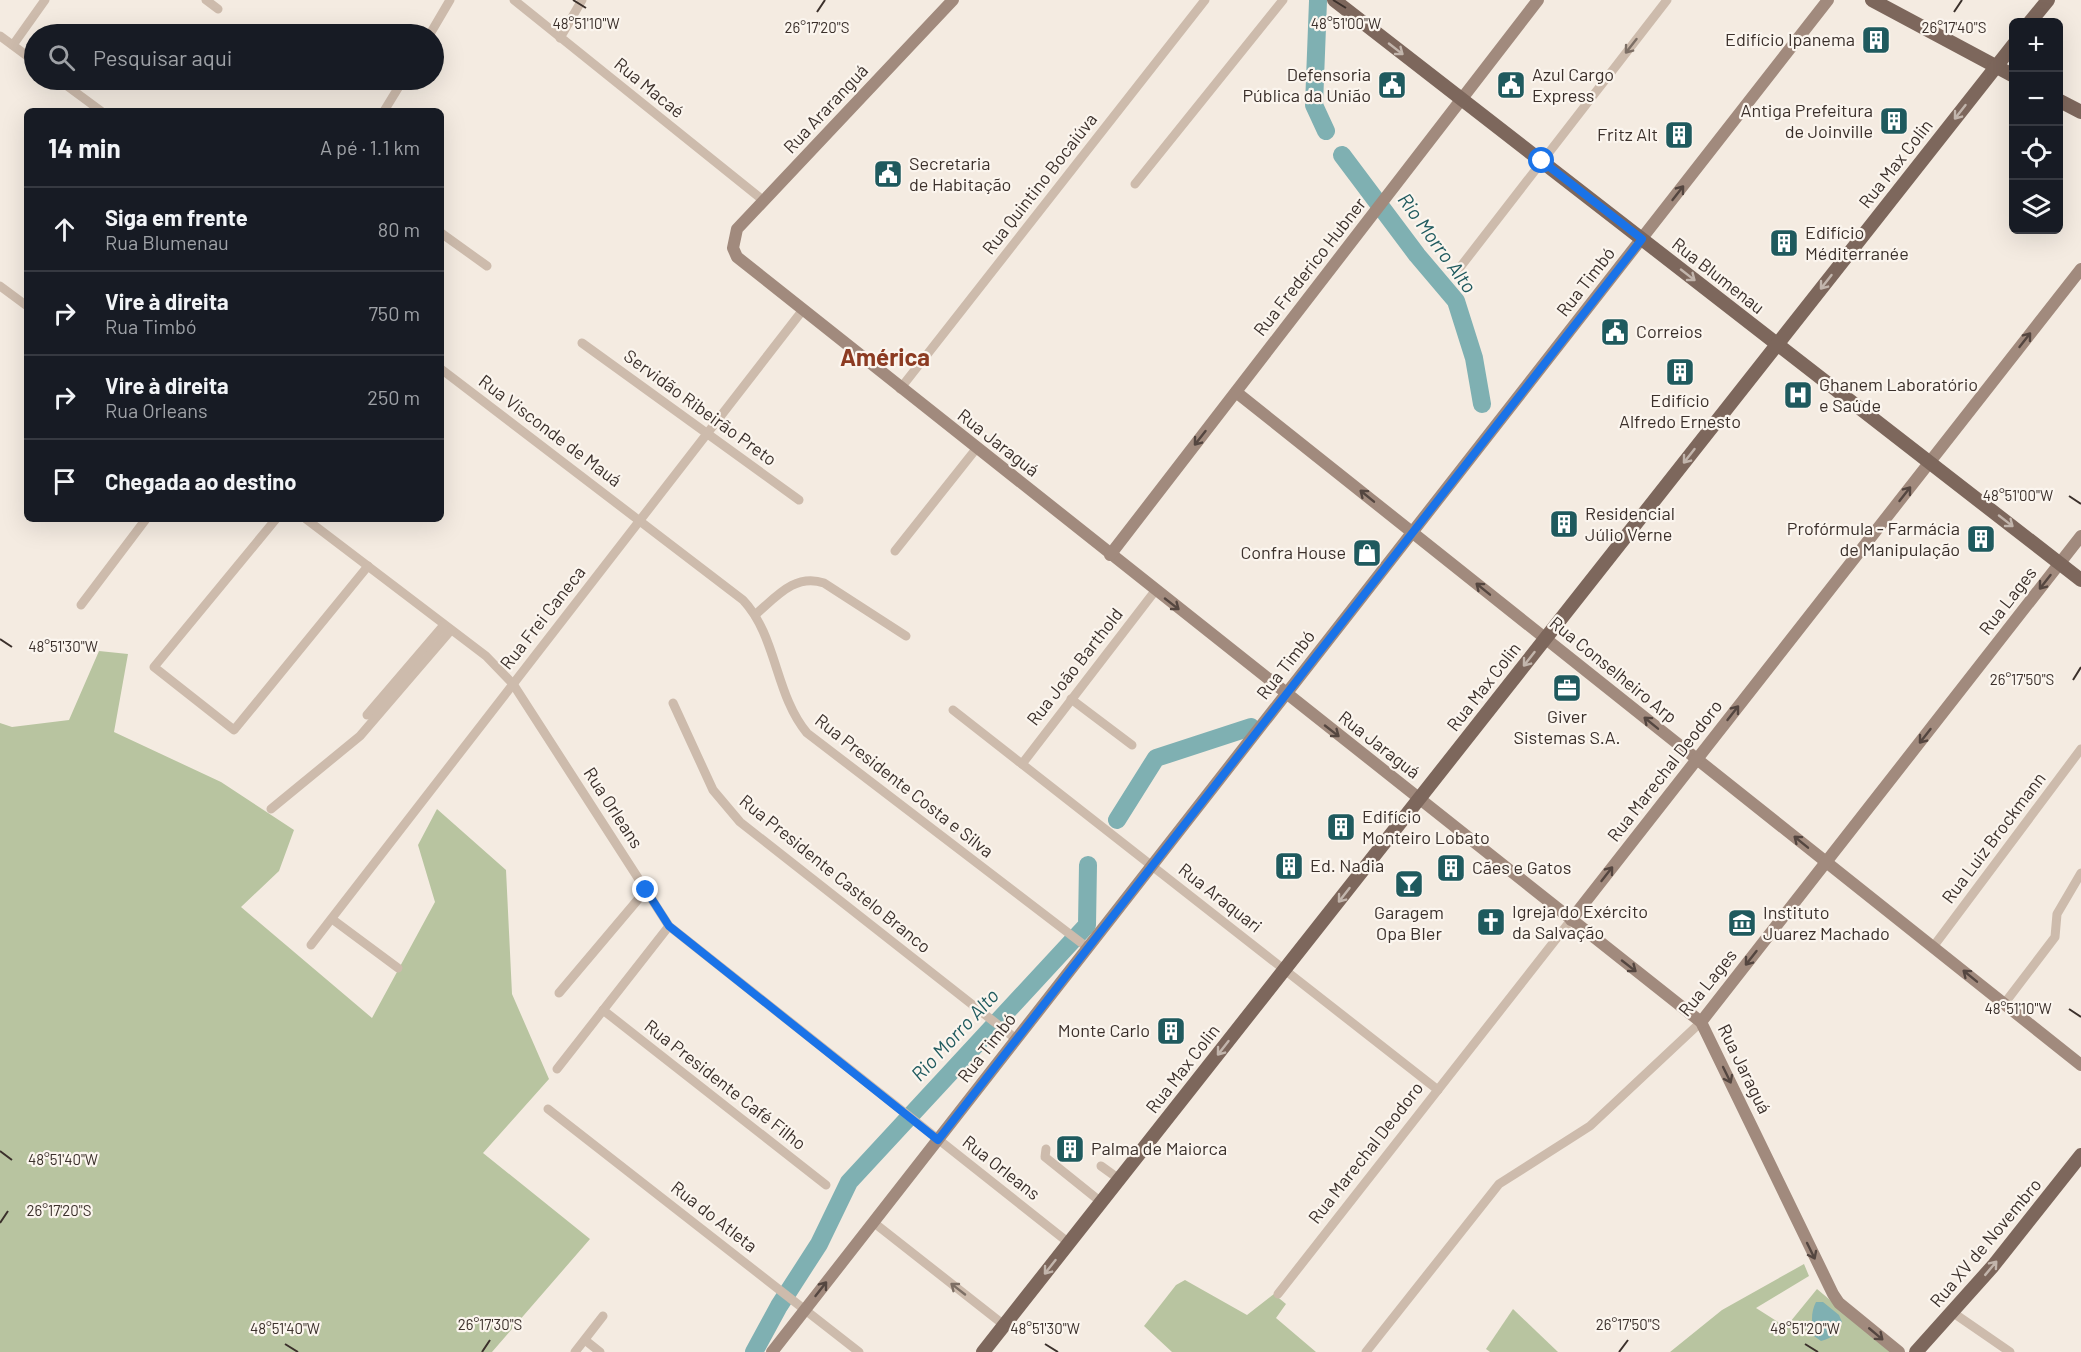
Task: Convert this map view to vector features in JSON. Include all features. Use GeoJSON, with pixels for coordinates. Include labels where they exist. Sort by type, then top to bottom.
{"type":"FeatureCollection","features":[{"type":"Feature","properties":{"kind":"main road","name":"Rua Blumenau"},"geometry":{"type":"LineString","coordinates":[[1334,0],[2081,580]]}},
{"type":"Feature","properties":{"kind":"main road"},"geometry":{"type":"LineString","coordinates":[[1872,0],[2009,74]]}},
{"type":"Feature","properties":{"kind":"main road"},"geometry":{"type":"LineString","coordinates":[[2033,18],[2048,0]]}},
{"type":"Feature","properties":{"kind":"main road","name":"Rua Max Colin"},"geometry":{"type":"LineString","coordinates":[[983,1352],[2009,49]]}},
{"type":"Feature","properties":{"kind":"main road"},"geometry":{"type":"LineString","coordinates":[[2063,103],[2081,112]]}},
{"type":"Feature","properties":{"kind":"main road","name":"Rua XV de Novembro"},"geometry":{"type":"LineString","coordinates":[[1916,1352],[1952,1312],[2081,1155]]}},
{"type":"Feature","properties":{"kind":"street"},"geometry":{"type":"LineString","coordinates":[[28,24],[45,0]]}},
{"type":"Feature","properties":{"kind":"street"},"geometry":{"type":"LineString","coordinates":[[206,0],[218,9]]}},
{"type":"Feature","properties":{"kind":"street"},"geometry":{"type":"LineString","coordinates":[[436,24],[450,0]]}},
{"type":"Feature","properties":{"kind":"street","name":"Rua Macaé"},"geometry":{"type":"LineString","coordinates":[[514,0],[764,201]]}},
{"type":"Feature","properties":{"kind":"street"},"geometry":{"type":"LineString","coordinates":[[560,38],[582,0]]}},
{"type":"Feature","properties":{"kind":"street","name":"Rua Araranguá"},"geometry":{"type":"LineString","coordinates":[[733,248],[737,229],[954,0]]}},
{"type":"Feature","properties":{"kind":"street","name":"Rua Quintino Bocaiúva"},"geometry":{"type":"LineString","coordinates":[[900,389],[1205,0]]}},
{"type":"Feature","properties":{"kind":"street"},"geometry":{"type":"LineString","coordinates":[[1135,184],[1282,0]]}},
{"type":"Feature","properties":{"kind":"street","name":"Rua Frederico Hubner"},"geometry":{"type":"LineString","coordinates":[[1110,555],[1538,0]]}},
{"type":"Feature","properties":{"kind":"street"},"geometry":{"type":"LineString","coordinates":[[1458,270],[1667,0]]}},
{"type":"Feature","properties":{"kind":"street","name":"Rua Timbó"},"geometry":{"type":"LineString","coordinates":[[772,1352],[802,1307],[938,1140],[1085,945],[1152,866],[1828,0]]}},
{"type":"Feature","properties":{"kind":"street"},"geometry":{"type":"LineString","coordinates":[[13,45],[24,30]]}},
{"type":"Feature","properties":{"kind":"street"},"geometry":{"type":"LineString","coordinates":[[0,36],[24,53]]}},
{"type":"Feature","properties":{"kind":"street"},"geometry":{"type":"LineString","coordinates":[[73,90],[97,108]]}},
{"type":"Feature","properties":{"kind":"street"},"geometry":{"type":"LineString","coordinates":[[386,108],[397,90]]}},
{"type":"Feature","properties":{"kind":"street"},"geometry":{"type":"LineString","coordinates":[[444,234],[487,266]]}},
{"type":"Feature","properties":{"kind":"street","name":"Rua Jaraguá"},"geometry":{"type":"LineString","coordinates":[[733,248],[743,265],[1701,1022],[1833,1294],[1839,1303],[1899,1352]]}},
{"type":"Feature","properties":{"kind":"street","name":"Rua Marechal Deodoro"},"geometry":{"type":"LineString","coordinates":[[1278,1294],[2081,269]]}},
{"type":"Feature","properties":{"kind":"street"},"geometry":{"type":"LineString","coordinates":[[0,286],[24,304]]}},
{"type":"Feature","properties":{"kind":"street","name":"Rua Frei Caneca"},"geometry":{"type":"LineString","coordinates":[[311,945],[802,311]]}},
{"type":"Feature","properties":{"kind":"street","name":"Servidão Ribeirão Preto"},"geometry":{"type":"LineString","coordinates":[[582,343],[799,500]]}},
{"type":"Feature","properties":{"kind":"street","name":"Rua Visconde de Mauá"},"geometry":{"type":"LineString","coordinates":[[444,371],[640,520]]}},
{"type":"Feature","properties":{"kind":"street","name":"Rua Conselheiro Arp"},"geometry":{"type":"LineString","coordinates":[[1236,392],[2081,1065]]}},
{"type":"Feature","properties":{"kind":"street"},"geometry":{"type":"LineString","coordinates":[[895,551],[976,449]]}},
{"type":"Feature","properties":{"kind":"street","name":"Rua Presidente Costa e Silva"},"geometry":{"type":"LineString","coordinates":[[640,520],[737,595],[755,615],[794,715],[807,733],[1085,945]]}},
{"type":"Feature","properties":{"kind":"street"},"geometry":{"type":"LineString","coordinates":[[81,605],[144,522]]}},
{"type":"Feature","properties":{"kind":"street"},"geometry":{"type":"LineString","coordinates":[[274,522],[154,667],[234,730],[368,566]]}},
{"type":"Feature","properties":{"kind":"street","name":"Rua Orleans"},"geometry":{"type":"LineString","coordinates":[[310,522],[486,656],[513,684],[669,926],[1069,1244]]}},
{"type":"Feature","properties":{"kind":"street","name":"Rua Lages"},"geometry":{"type":"LineString","coordinates":[[1366,1352],[1499,1184],[1590,1126],[1701,1022],[2081,536]]}},
{"type":"Feature","properties":{"kind":"street"},"geometry":{"type":"LineString","coordinates":[[755,615],[789,586],[800,580],[813,579],[824,583],[906,636]]}},
{"type":"Feature","properties":{"kind":"street","name":"Rua João Barthold"},"geometry":{"type":"LineString","coordinates":[[1022,764],[1155,591]]}},
{"type":"Feature","properties":{"kind":"street"},"geometry":{"type":"LineString","coordinates":[[367,715],[448,627]]}},
{"type":"Feature","properties":{"kind":"street"},"geometry":{"type":"LineString","coordinates":[[271,809],[360,736],[448,627]]}},
{"type":"Feature","properties":{"kind":"street"},"geometry":{"type":"LineString","coordinates":[[1071,699],[1132,745]]}},
{"type":"Feature","properties":{"kind":"street","name":"Rua Presidente Castelo Branco"},"geometry":{"type":"LineString","coordinates":[[673,703],[713,790],[740,822],[1016,1039]]}},
{"type":"Feature","properties":{"kind":"street","name":"Rua Araquari"},"geometry":{"type":"LineString","coordinates":[[953,710],[1438,1090]]}},
{"type":"Feature","properties":{"kind":"street","name":"Rua Luiz Brockmann"},"geometry":{"type":"LineString","coordinates":[[1933,947],[2081,749]]}},
{"type":"Feature","properties":{"kind":"street"},"geometry":{"type":"LineString","coordinates":[[2004,1004],[2055,937],[2057,914],[2081,873]]}},
{"type":"Feature","properties":{"kind":"street"},"geometry":{"type":"LineString","coordinates":[[559,993],[646,890]]}},
{"type":"Feature","properties":{"kind":"street"},"geometry":{"type":"LineString","coordinates":[[332,919],[398,968]]}},
{"type":"Feature","properties":{"kind":"street"},"geometry":{"type":"LineString","coordinates":[[557,1068],[669,926]]}},
{"type":"Feature","properties":{"kind":"street","name":"Rua Presidente Café Filho"},"geometry":{"type":"LineString","coordinates":[[603,1010],[826,1185]]}},
{"type":"Feature","properties":{"kind":"street","name":"Rua do Atleta"},"geometry":{"type":"LineString","coordinates":[[548,1109],[860,1352]]}},
{"type":"Feature","properties":{"kind":"street"},"geometry":{"type":"LineString","coordinates":[[1046,1149],[1045,1157],[1101,1202]]}},
{"type":"Feature","properties":{"kind":"street"},"geometry":{"type":"LineString","coordinates":[[1101,1166],[1119,1179]]}},
{"type":"Feature","properties":{"kind":"street"},"geometry":{"type":"LineString","coordinates":[[873,1222],[1004,1325]]}},
{"type":"Feature","properties":{"kind":"street"},"geometry":{"type":"LineString","coordinates":[[1952,1312],[2010,1352]]}},
{"type":"Feature","properties":{"kind":"street"},"geometry":{"type":"LineString","coordinates":[[575,1352],[603,1316]]}},
{"type":"Feature","properties":{"kind":"street"},"geometry":{"type":"LineString","coordinates":[[585,1340],[600,1352]]}},
{"type":"Feature","properties":{"kind":"green space"},"geometry":{"type":"Polygon","coordinates":[[[99,651],[128,654],[114,732],[221,782],[294,830],[279,871],[241,907],[372,1018],[435,902],[418,845],[437,809],[506,870],[512,994],[549,1079],[483,1153],[590,1239],[492,1352],[0,1352],[0,723],[12,727],[69,720],[99,651]]]}},
{"type":"Feature","properties":{"kind":"green space"},"geometry":{"type":"Polygon","coordinates":[[[1804,1264],[1809,1276],[1756,1308],[1786,1327],[1817,1289],[1892,1352],[1670,1352],[1722,1310],[1804,1264]]]}},
{"type":"Feature","properties":{"kind":"green space"},"geometry":{"type":"Polygon","coordinates":[[[1185,1280],[1247,1315],[1274,1294],[1286,1304],[1276,1318],[1316,1352],[1172,1352],[1144,1326],[1176,1285],[1185,1280]]]}},
{"type":"Feature","properties":{"kind":"green space"},"geometry":{"type":"Polygon","coordinates":[[[1513,1309],[1558,1352],[1490,1352],[1486,1349],[1513,1309]]]}},
{"type":"Feature","properties":{"kind":"water"},"geometry":{"type":"Polygon","coordinates":[[[1816,1302],[1823,1302],[1839,1315],[1842,1322],[1834,1334],[1821,1341],[1814,1336],[1812,1315],[1816,1302]]]}},
{"type":"Feature","properties":{"kind":"waterway","name":"Rio Morro Alto"},"geometry":{"type":"LineString","coordinates":[[1318,1],[1314,105],[1326,131]]}},
{"type":"Feature","properties":{"kind":"waterway","name":"Rio Morro Alto"},"geometry":{"type":"LineString","coordinates":[[1342,155],[1417,255],[1456,301],[1474,358],[1482,404]]}},
{"type":"Feature","properties":{"kind":"waterway","name":"Rio Morro Alto"},"geometry":{"type":"LineString","coordinates":[[1117,820],[1156,758],[1251,727]]}},
{"type":"Feature","properties":{"kind":"waterway","name":"Rio Morro Alto"},"geometry":{"type":"LineString","coordinates":[[754,1352],[779,1306],[819,1244],[849,1182],[1087,925],[1088,865]]}},
{"type":"Feature","properties":{"kind":"place","name":"Edifício Ipanema"},"geometry":{"type":"Point","coordinates":[1876,40]}},
{"type":"Feature","properties":{"kind":"place","name":"Defensoria Pública da União"},"geometry":{"type":"Point","coordinates":[1392,85]}},
{"type":"Feature","properties":{"kind":"place","name":"Azul Cargo Express"},"geometry":{"type":"Point","coordinates":[1511,85]}},
{"type":"Feature","properties":{"kind":"place","name":"Antiga Prefeitura de Joinville"},"geometry":{"type":"Point","coordinates":[1894,121]}},
{"type":"Feature","properties":{"kind":"place","name":"Fritz Alt"},"geometry":{"type":"Point","coordinates":[1679,135]}},
{"type":"Feature","properties":{"kind":"place","name":"Secretaria de Habitação"},"geometry":{"type":"Point","coordinates":[888,174]}},
{"type":"Feature","properties":{"kind":"place","name":"Edifício Méditerranée"},"geometry":{"type":"Point","coordinates":[1784,243]}},
{"type":"Feature","properties":{"kind":"place","name":"Correios"},"geometry":{"type":"Point","coordinates":[1615,332]}},
{"type":"Feature","properties":{"kind":"place","name":"Edifício Alfredo Ernesto"},"geometry":{"type":"Point","coordinates":[1680,372]}},
{"type":"Feature","properties":{"kind":"place","name":"Ghanem Laboratório e Saúde"},"geometry":{"type":"Point","coordinates":[1798,395]}},
{"type":"Feature","properties":{"kind":"place","name":"Residencial Júlio Verne"},"geometry":{"type":"Point","coordinates":[1564,524]}},
{"type":"Feature","properties":{"kind":"place","name":"Profórmula - Farmácia de Manipulação"},"geometry":{"type":"Point","coordinates":[1981,539]}},
{"type":"Feature","properties":{"kind":"place","name":"Confra House"},"geometry":{"type":"Point","coordinates":[1367,553]}},
{"type":"Feature","properties":{"kind":"place","name":"Giver Sistemas S.A."},"geometry":{"type":"Point","coordinates":[1567,688]}},
{"type":"Feature","properties":{"kind":"place","name":"Edifício Monteiro Lobato"},"geometry":{"type":"Point","coordinates":[1341,827]}},
{"type":"Feature","properties":{"kind":"place","name":"Ed. Nadia"},"geometry":{"type":"Point","coordinates":[1289,866]}},
{"type":"Feature","properties":{"kind":"place","name":"Cães e Gatos"},"geometry":{"type":"Point","coordinates":[1451,868]}},
{"type":"Feature","properties":{"kind":"place","name":"Garagem Opa BIer"},"geometry":{"type":"Point","coordinates":[1409,884]}},
{"type":"Feature","properties":{"kind":"place","name":"Igreja do Exército da Salvação"},"geometry":{"type":"Point","coordinates":[1491,922]}},
{"type":"Feature","properties":{"kind":"place","name":"Instituto Juarez Machado"},"geometry":{"type":"Point","coordinates":[1742,923]}},
{"type":"Feature","properties":{"kind":"place","name":"Monte Carlo"},"geometry":{"type":"Point","coordinates":[1171,1031]}},
{"type":"Feature","properties":{"kind":"place","name":"Palma de Maiorca"},"geometry":{"type":"Point","coordinates":[1070,1149]}},
{"type":"Feature","properties":{"kind":"district","name":"América"},"geometry":{"type":"Point","coordinates":[885,358]}},
{"type":"Feature","properties":{"kind":"route"},"geometry":{"type":"LineString","coordinates":[[646,890],[669,926],[938,1140],[1642,239],[1542,161]]}}]}
